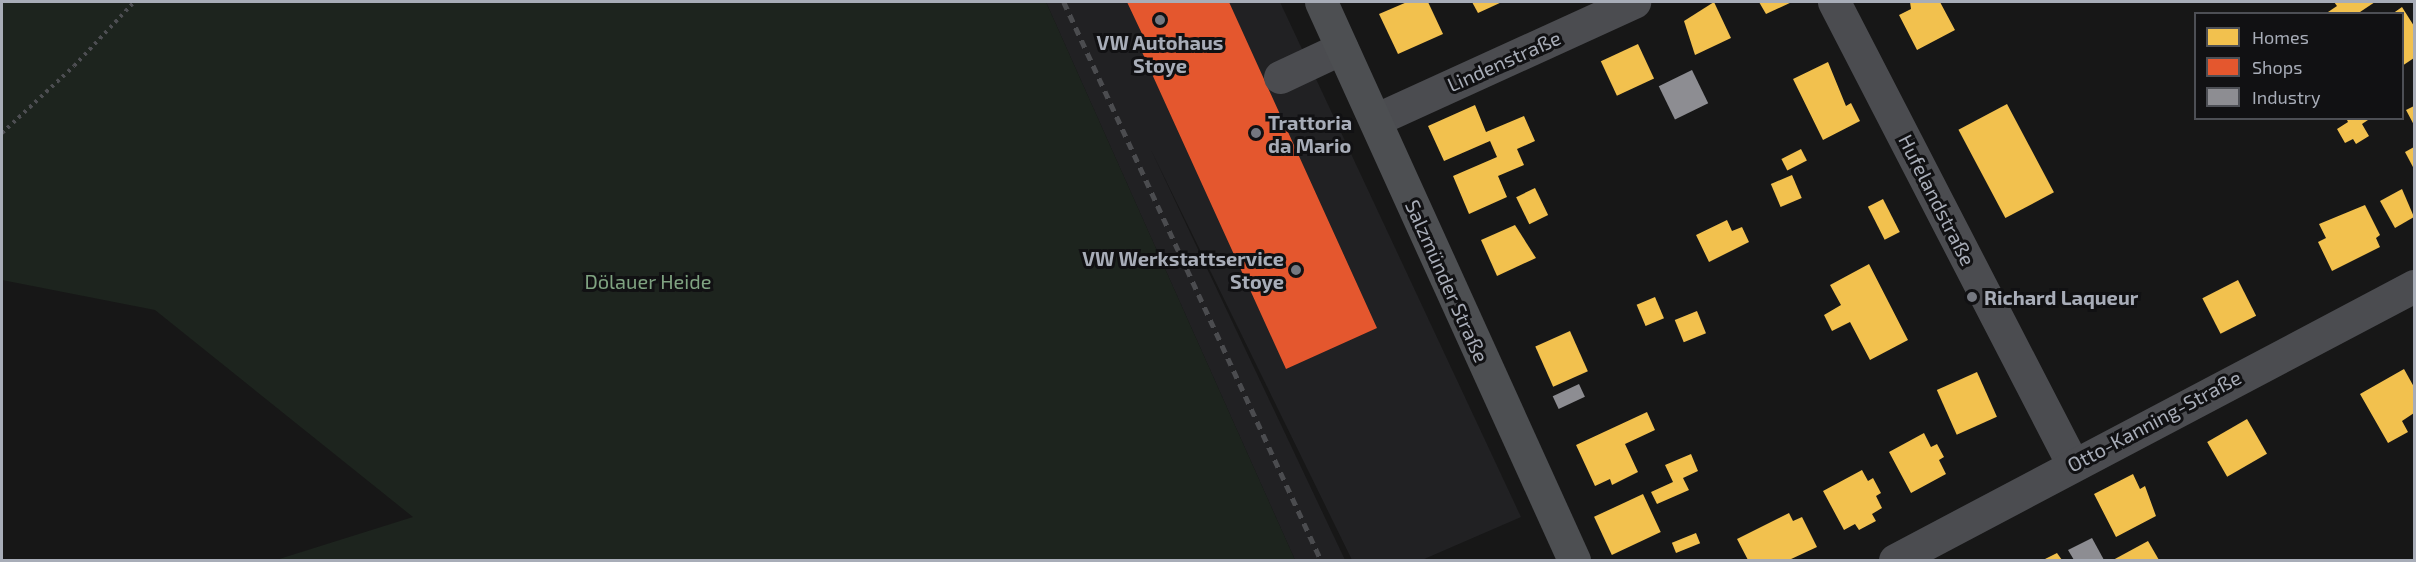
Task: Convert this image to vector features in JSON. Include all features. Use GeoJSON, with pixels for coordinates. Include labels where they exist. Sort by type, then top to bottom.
{"type":"FeatureCollection","features":[{"type":"Feature","properties":{"kind":"main road","name":"Salzmünder Straße"},"geometry":{"type":"LineString","coordinates":[[1321,2],[1574,561]]}},
{"type":"Feature","properties":{"kind":"street","name":"Lindenstraße"},"geometry":{"type":"LineString","coordinates":[[1374,120],[1635,2]]}},
{"type":"Feature","properties":{"kind":"street","name":"Hufelandstraße"},"geometry":{"type":"LineString","coordinates":[[1834,2],[2072,464]]}},
{"type":"Feature","properties":{"kind":"street"},"geometry":{"type":"LineString","coordinates":[[1280,77],[1342,48]]}},
{"type":"Feature","properties":{"kind":"street","name":"Otto-Kanning-Straße"},"geometry":{"type":"LineString","coordinates":[[1895,561],[2072,464],[2415,286]]}},
{"type":"Feature","properties":{"kind":"path"},"geometry":{"type":"LineString","coordinates":[[2,133],[74,66],[134,2]]}},
{"type":"Feature","properties":{"kind":"shaded area"},"geometry":{"type":"Polygon","coordinates":[[[1046,2],[1280,2],[1521,517],[1422,560],[1352,560],[1151,150],[1345,560],[1295,560],[1046,2]]]}},
{"type":"Feature","properties":{"kind":"green space","name":"Dölauer Heide"},"geometry":{"type":"Polygon","coordinates":[[[2,2],[1046,2],[1295,560],[276,560],[413,517],[155,310],[2,280],[2,2]]]}},
{"type":"Feature","properties":{"kind":"building: Homes"},"geometry":{"type":"Polygon","coordinates":[[[1407,2],[1428,2],[1443,34],[1398,54],[1379,14],[1407,2]]]}},
{"type":"Feature","properties":{"kind":"building: Homes"},"geometry":{"type":"Polygon","coordinates":[[[1472,2],[1502,2],[1478,13],[1472,2]]]}},
{"type":"Feature","properties":{"kind":"building: Homes"},"geometry":{"type":"Polygon","coordinates":[[[1714,2],[1731,38],[1695,55],[1684,21],[1714,2]]]}},
{"type":"Feature","properties":{"kind":"building: Homes"},"geometry":{"type":"Polygon","coordinates":[[[1759,2],[1792,2],[1766,14],[1759,2]]]}},
{"type":"Feature","properties":{"kind":"building: Homes"},"geometry":{"type":"Polygon","coordinates":[[[1910,2],[1940,2],[1955,30],[1917,50],[1899,15],[1911,9],[1910,2]]]}},
{"type":"Feature","properties":{"kind":"building: Homes"},"geometry":{"type":"Polygon","coordinates":[[[2334,2],[2375,2],[2360,12],[2328,12],[2337,6],[2334,2]]]}},
{"type":"Feature","properties":{"kind":"building: Homes"},"geometry":{"type":"Polygon","coordinates":[[[2402,7],[2414,26],[2414,58],[2404,65],[2404,12],[2395,12],[2402,7]]]}},
{"type":"Feature","properties":{"kind":"building: Homes"},"geometry":{"type":"Polygon","coordinates":[[[1638,44],[1654,78],[1617,96],[1601,61],[1638,44]]]}},
{"type":"Feature","properties":{"kind":"building: Homes"},"geometry":{"type":"Polygon","coordinates":[[[1828,62],[1846,106],[1851,103],[1860,121],[1823,140],[1793,79],[1828,62]]]}},
{"type":"Feature","properties":{"kind":"building: Homes"},"geometry":{"type":"Polygon","coordinates":[[[2007,104],[2054,192],[2005,218],[1958,130],[2007,104]]]}},
{"type":"Feature","properties":{"kind":"building: Homes"},"geometry":{"type":"Polygon","coordinates":[[[1475,105],[1486,132],[1524,116],[1535,141],[1517,149],[1524,165],[1498,176],[1507,197],[1469,214],[1453,176],[1497,157],[1490,141],[1444,161],[1428,126],[1475,105]]]}},
{"type":"Feature","properties":{"kind":"building: Homes"},"geometry":{"type":"Polygon","coordinates":[[[2414,106],[2414,125],[2406,110],[2414,106]]]}},
{"type":"Feature","properties":{"kind":"building: Homes"},"geometry":{"type":"Polygon","coordinates":[[[2347,120],[2368,120],[2362,124],[2369,136],[2356,144],[2353,139],[2345,143],[2337,129],[2348,122],[2347,120]]]}},
{"type":"Feature","properties":{"kind":"building: Homes"},"geometry":{"type":"Polygon","coordinates":[[[2414,147],[2414,169],[2405,152],[2414,147]]]}},
{"type":"Feature","properties":{"kind":"building: Homes"},"geometry":{"type":"Polygon","coordinates":[[[1801,149],[1807,161],[1787,171],[1781,159],[1801,149]]]}},
{"type":"Feature","properties":{"kind":"building: Homes"},"geometry":{"type":"Polygon","coordinates":[[[1792,175],[1802,198],[1781,207],[1771,184],[1792,175]]]}},
{"type":"Feature","properties":{"kind":"building: Homes"},"geometry":{"type":"Polygon","coordinates":[[[1535,188],[1548,215],[1529,224],[1516,197],[1535,188]]]}},
{"type":"Feature","properties":{"kind":"building: Homes"},"geometry":{"type":"Polygon","coordinates":[[[2402,189],[2414,217],[2395,228],[2380,201],[2402,189]]]}},
{"type":"Feature","properties":{"kind":"building: Homes"},"geometry":{"type":"Polygon","coordinates":[[[1883,199],[1900,232],[1885,240],[1868,207],[1883,199]]]}},
{"type":"Feature","properties":{"kind":"building: Homes"},"geometry":{"type":"Polygon","coordinates":[[[2365,205],[2380,235],[2376,238],[2380,247],[2332,271],[2318,242],[2326,238],[2319,224],[2365,205]]]}},
{"type":"Feature","properties":{"kind":"building: Homes"},"geometry":{"type":"Polygon","coordinates":[[[1727,220],[1732,231],[1742,227],[1749,242],[1709,262],[1696,235],[1727,220]]]}},
{"type":"Feature","properties":{"kind":"building: Homes"},"geometry":{"type":"Polygon","coordinates":[[[1515,225],[1536,258],[1497,276],[1481,240],[1515,225]]]}},
{"type":"Feature","properties":{"kind":"building: Homes"},"geometry":{"type":"Polygon","coordinates":[[[1869,264],[1908,340],[1870,360],[1850,322],[1832,331],[1824,315],[1841,305],[1830,285],[1869,264]]]}},
{"type":"Feature","properties":{"kind":"building: Homes"},"geometry":{"type":"Polygon","coordinates":[[[2238,280],[2256,316],[2221,334],[2202,298],[2238,280]]]}},
{"type":"Feature","properties":{"kind":"building: Homes"},"geometry":{"type":"Polygon","coordinates":[[[1655,297],[1664,318],[1646,326],[1637,305],[1655,297]]]}},
{"type":"Feature","properties":{"kind":"building: Homes"},"geometry":{"type":"Polygon","coordinates":[[[1697,311],[1706,333],[1684,342],[1675,320],[1697,311]]]}},
{"type":"Feature","properties":{"kind":"building: Homes"},"geometry":{"type":"Polygon","coordinates":[[[1570,331],[1588,371],[1553,387],[1535,346],[1570,331]]]}},
{"type":"Feature","properties":{"kind":"building: Homes"},"geometry":{"type":"Polygon","coordinates":[[[2404,369],[2414,387],[2414,413],[2402,421],[2408,432],[2388,443],[2360,394],[2404,369]]]}},
{"type":"Feature","properties":{"kind":"building: Homes"},"geometry":{"type":"Polygon","coordinates":[[[1977,372],[1997,417],[1957,435],[1937,390],[1977,372]]]}},
{"type":"Feature","properties":{"kind":"building: Homes"},"geometry":{"type":"Polygon","coordinates":[[[1647,412],[1655,430],[1625,444],[1638,472],[1612,485],[1610,479],[1595,486],[1576,445],[1647,412]]]}},
{"type":"Feature","properties":{"kind":"building: Homes"},"geometry":{"type":"Polygon","coordinates":[[[2247,419],[2267,454],[2227,477],[2207,442],[2247,419]]]}},
{"type":"Feature","properties":{"kind":"building: Homes"},"geometry":{"type":"Polygon","coordinates":[[[1924,433],[1931,447],[1937,444],[1944,457],[1939,460],[1946,474],[1911,493],[1889,452],[1924,433]]]}},
{"type":"Feature","properties":{"kind":"building: Homes"},"geometry":{"type":"Polygon","coordinates":[[[1691,454],[1698,471],[1683,478],[1689,490],[1657,504],[1651,492],[1673,482],[1665,465],[1691,454]]]}},
{"type":"Feature","properties":{"kind":"building: Homes"},"geometry":{"type":"Polygon","coordinates":[[[1862,470],[1868,481],[1873,478],[1881,493],[1876,496],[1882,508],[1872,514],[1876,521],[1859,530],[1855,524],[1844,530],[1823,491],[1862,470]]]}},
{"type":"Feature","properties":{"kind":"building: Homes"},"geometry":{"type":"Polygon","coordinates":[[[2133,474],[2140,489],[2145,486],[2156,516],[2116,537],[2094,494],[2133,474]]]}},
{"type":"Feature","properties":{"kind":"building: Homes"},"geometry":{"type":"Polygon","coordinates":[[[1643,494],[1661,532],[1612,555],[1594,517],[1643,494]]]}},
{"type":"Feature","properties":{"kind":"building: Homes"},"geometry":{"type":"Polygon","coordinates":[[[1789,513],[1793,521],[1802,517],[1817,547],[1789,560],[1748,560],[1737,539],[1789,513]]]}},
{"type":"Feature","properties":{"kind":"building: Homes"},"geometry":{"type":"Polygon","coordinates":[[[1696,533],[1700,543],[1676,553],[1672,543],[1696,533]]]}},
{"type":"Feature","properties":{"kind":"building: Homes"},"geometry":{"type":"Polygon","coordinates":[[[2148,541],[2159,560],[2113,560],[2148,541]]]}},
{"type":"Feature","properties":{"kind":"building: Homes"},"geometry":{"type":"Polygon","coordinates":[[[2057,553],[2062,560],[2043,560],[2057,553]]]}},
{"type":"Feature","properties":{"kind":"building: Shops"},"geometry":{"type":"Polygon","coordinates":[[[1127,2],[1229,2],[1377,328],[1286,369],[1137,41],[1144,38],[1127,2]]]}},
{"type":"Feature","properties":{"kind":"building: Industry"},"geometry":{"type":"Polygon","coordinates":[[[1692,70],[1708,103],[1675,119],[1659,86],[1692,70]]]}},
{"type":"Feature","properties":{"kind":"building: Industry"},"geometry":{"type":"Polygon","coordinates":[[[1579,384],[1585,397],[1559,409],[1553,396],[1579,384]]]}},
{"type":"Feature","properties":{"kind":"building: Industry"},"geometry":{"type":"Polygon","coordinates":[[[2092,538],[2104,560],[2074,560],[2068,550],[2092,538]]]}},
{"type":"Feature","properties":{"kind":"railway"},"geometry":{"type":"LineString","coordinates":[[1064,2],[1321,560]]}},
{"type":"Feature","properties":{"kind":"place","name":"VW Autohaus Stoye"},"geometry":{"type":"Point","coordinates":[1160,20]}},
{"type":"Feature","properties":{"kind":"place","name":"Trattoria da Mario"},"geometry":{"type":"Point","coordinates":[1256,133]}},
{"type":"Feature","properties":{"kind":"place","name":"VW Werkstattservice Stoye"},"geometry":{"type":"Point","coordinates":[1296,270]}},
{"type":"Feature","properties":{"kind":"place","name":"Richard Laqueur"},"geometry":{"type":"Point","coordinates":[1972,297]}}]}
